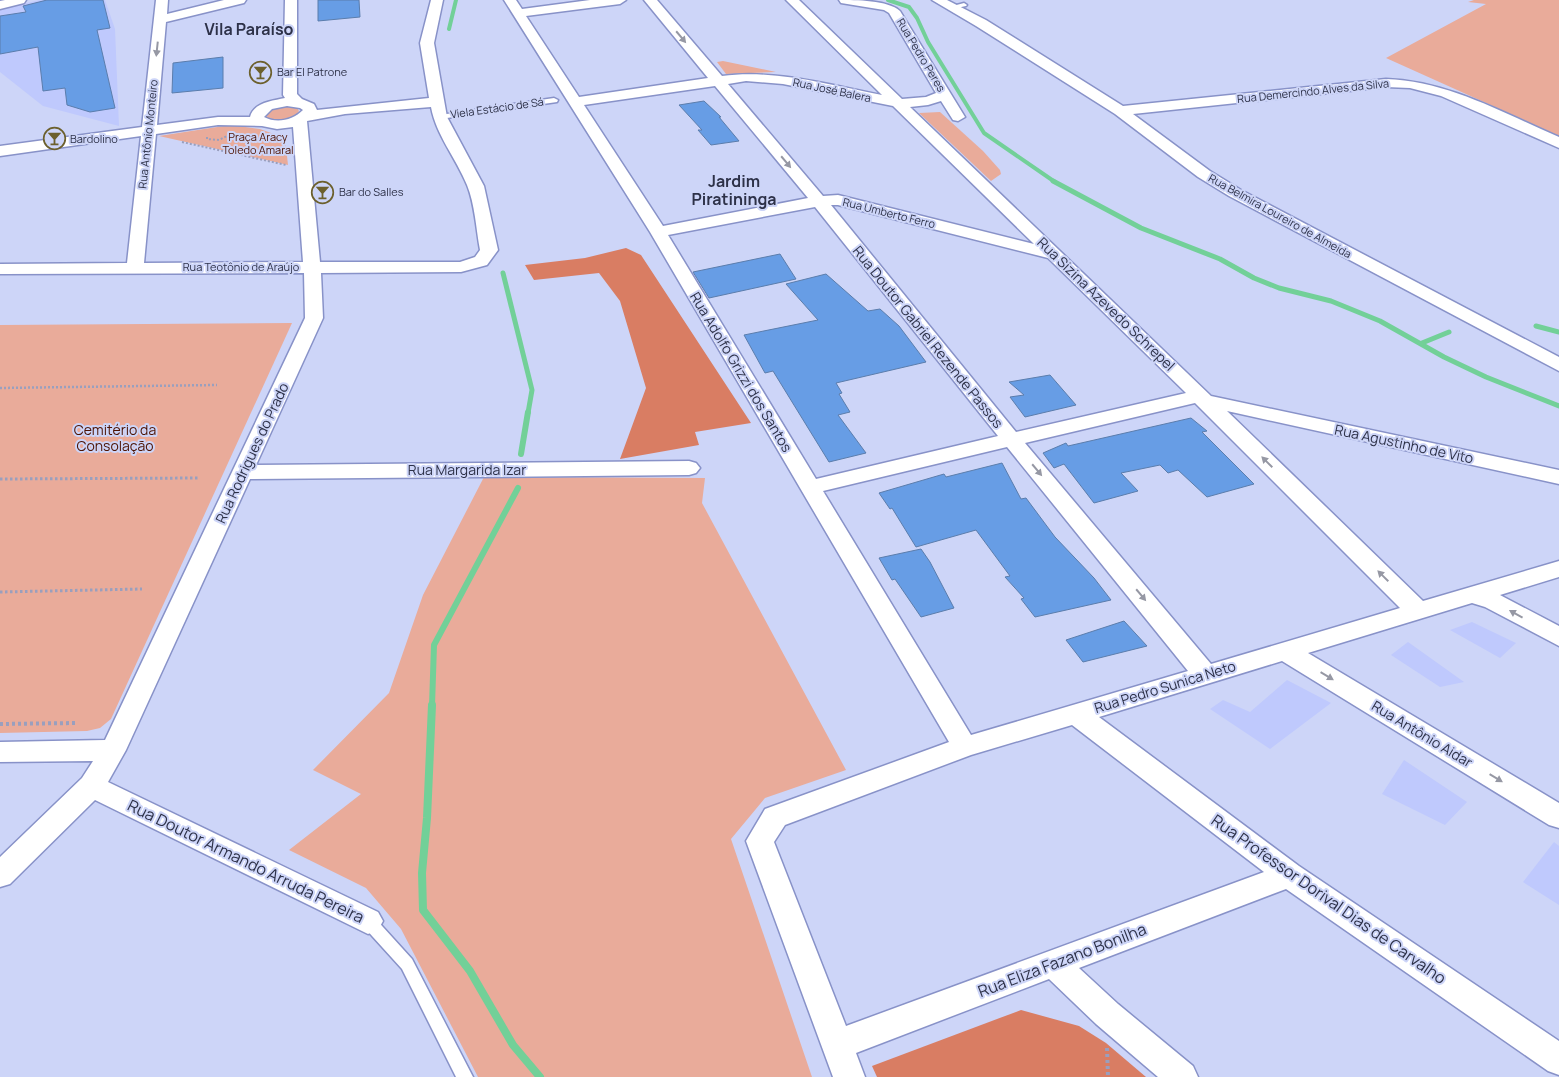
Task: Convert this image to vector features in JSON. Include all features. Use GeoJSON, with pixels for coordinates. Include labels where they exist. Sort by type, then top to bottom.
{"type":"FeatureCollection","features":[{"type":"Feature","properties":{"kind":"street"},"geometry":{"type":"LineString","coordinates":[[0,5],[20,0]]}},
{"type":"Feature","properties":{"kind":"street","name":"Rua Antônio Monteiro"},"geometry":{"type":"LineString","coordinates":[[135,268],[162,0]]}},
{"type":"Feature","properties":{"kind":"street"},"geometry":{"type":"LineString","coordinates":[[161,19],[240,0]]}},
{"type":"Feature","properties":{"kind":"street","name":"Rua Rodrigues do Prado"},"geometry":{"type":"LineString","coordinates":[[0,876],[92,786],[113,750],[314,318],[304,164],[303,117],[290,95],[291,0]]}},
{"type":"Feature","properties":{"kind":"street"},"geometry":{"type":"LineString","coordinates":[[2,150],[148,132],[218,121],[303,117],[345,110],[439,110],[427,43],[437,0]]}},
{"type":"Feature","properties":{"kind":"street"},"geometry":{"type":"LineString","coordinates":[[514,7],[620,0]]}},
{"type":"Feature","properties":{"kind":"street","name":"Rua Doutor Gabriel Rezende Passos"},"geometry":{"type":"LineString","coordinates":[[650,0],[819,201],[1011,439],[1205,674]]}},
{"type":"Feature","properties":{"kind":"street","name":"Rua Sizina Azevedo Schrepel"},"geometry":{"type":"LineString","coordinates":[[792,0],[900,103],[1418,611]]}},
{"type":"Feature","properties":{"kind":"street","name":"Rua Pedro Peres"},"geometry":{"type":"LineString","coordinates":[[845,0],[892,9],[958,117]]}},
{"type":"Feature","properties":{"kind":"street","name":"Rua Belmira Loureiro de Almeida"},"geometry":{"type":"LineString","coordinates":[[938,0],[958,6],[981,23],[1035,54],[1120,111],[1204,174],[1235,193],[1559,365]]}},
{"type":"Feature","properties":{"kind":"street","name":"Rua Adolfo Grizzi dos Santos"},"geometry":{"type":"LineString","coordinates":[[514,7],[658,232],[965,747]]}},
{"type":"Feature","properties":{"kind":"street"},"geometry":{"type":"LineString","coordinates":[[1072,79],[1094,76]]}},
{"type":"Feature","properties":{"kind":"street","name":"Rua José Balera"},"geometry":{"type":"LineString","coordinates":[[574,102],[746,77],[774,78],[900,103],[928,101],[945,94]]}},
{"type":"Feature","properties":{"kind":"street","name":"Rua Demercindo Alves da Silva"},"geometry":{"type":"LineString","coordinates":[[1120,111],[1386,83],[1410,84],[1446,93],[1559,143]]}},
{"type":"Feature","properties":{"kind":"street"},"geometry":{"type":"LineString","coordinates":[[264,119],[276,104],[303,117]]}},
{"type":"Feature","properties":{"kind":"street","name":"Rua Teotônio de Araújo"},"geometry":{"type":"LineString","coordinates":[[0,269],[461,267],[481,261],[489,250],[476,186],[439,110]]}},
{"type":"Feature","properties":{"kind":"street","name":"Rua Demercindo Alves da Silva"},"geometry":{"type":"LineString","coordinates":[[1527,129],[1559,136]]}},
{"type":"Feature","properties":{"kind":"street","name":"Rua Umberto Ferro"},"geometry":{"type":"LineString","coordinates":[[658,232],[819,201],[848,201],[1054,254]]}},
{"type":"Feature","properties":{"kind":"street","name":"Rua Umberto Ferro"},"geometry":{"type":"LineString","coordinates":[[1001,241],[1027,238],[1030,234],[1027,228]]}},
{"type":"Feature","properties":{"kind":"street"},"geometry":{"type":"LineString","coordinates":[[809,487],[1011,439],[1201,398]]}},
{"type":"Feature","properties":{"kind":"street","name":"Rua Agustinho de Vito"},"geometry":{"type":"LineString","coordinates":[[1201,398],[1250,411],[1559,477]]}},
{"type":"Feature","properties":{"kind":"street"},"geometry":{"type":"LineString","coordinates":[[1229,425],[1228,418],[1234,414],[1250,411]]}},
{"type":"Feature","properties":{"kind":"street","name":"Rua Margarida Izar"},"geometry":{"type":"LineString","coordinates":[[244,472],[690,468]]}},
{"type":"Feature","properties":{"kind":"street","name":"Rua Pedro Sunica Neto"},"geometry":{"type":"LineString","coordinates":[[836,1045],[760,841],[775,817],[965,747],[1078,715],[1205,674],[1559,569]]}},
{"type":"Feature","properties":{"kind":"street"},"geometry":{"type":"LineString","coordinates":[[1471,595],[1493,601],[1559,637]]}},
{"type":"Feature","properties":{"kind":"street","name":"Rua Antônio Aidar"},"geometry":{"type":"LineString","coordinates":[[1285,651],[1559,816]]}},
{"type":"Feature","properties":{"kind":"street","name":"Rua Professor Dorival Dias de Carvalho"},"geometry":{"type":"LineString","coordinates":[[1078,715],[1289,875],[1559,1060]]}},
{"type":"Feature","properties":{"kind":"street"},"geometry":{"type":"LineString","coordinates":[[0,752],[113,750]]}},
{"type":"Feature","properties":{"kind":"street","name":"Rua Doutor Armando Arruda Pereira"},"geometry":{"type":"LineString","coordinates":[[92,786],[368,921]]}},
{"type":"Feature","properties":{"kind":"street","name":"Rua Eliza Fazano Bonilha"},"geometry":{"type":"LineString","coordinates":[[836,1045],[1289,875]]}},
{"type":"Feature","properties":{"kind":"street"},"geometry":{"type":"LineString","coordinates":[[1053,963],[1107,1014],[1182,1077]]}},
{"type":"Feature","properties":{"kind":"street"},"geometry":{"type":"LineString","coordinates":[[836,1045],[849,1077]]}},
{"type":"Feature","properties":{"kind":"lane","name":"Viela Estácio de Sá"},"geometry":{"type":"LineString","coordinates":[[439,110],[554,100]]}},
{"type":"Feature","properties":{"kind":"lane","name":"Rua Doutor Armando Arruda Pereira"},"geometry":{"type":"LineString","coordinates":[[368,921],[407,964],[465,1077]]}},
{"type":"Feature","properties":{"kind":"path"},"geometry":{"type":"LineString","coordinates":[[148,132],[276,163],[304,164]]}},
{"type":"Feature","properties":{"kind":"path"},"geometry":{"type":"LineString","coordinates":[[0,388],[216,385]]}},
{"type":"Feature","properties":{"kind":"path"},"geometry":{"type":"LineString","coordinates":[[0,479],[200,478]]}},
{"type":"Feature","properties":{"kind":"path"},"geometry":{"type":"LineString","coordinates":[[0,592],[142,589]]}},
{"type":"Feature","properties":{"kind":"path"},"geometry":{"type":"LineString","coordinates":[[0,724],[76,723]]}},
{"type":"Feature","properties":{"kind":"shaded area"},"geometry":{"type":"Polygon","coordinates":[[[40,0],[105,0],[115,29],[119,126],[43,106],[0,72],[0,9],[40,0]]]}},
{"type":"Feature","properties":{"kind":"shaded area"},"geometry":{"type":"Polygon","coordinates":[[[626,248],[641,255],[751,423],[695,432],[699,445],[620,459],[646,388],[620,301],[599,273],[534,280],[525,265],[585,258],[626,248]]]}},
{"type":"Feature","properties":{"kind":"shaded area"},"geometry":{"type":"Polygon","coordinates":[[[1472,622],[1516,643],[1500,658],[1450,630],[1472,622]]]}},
{"type":"Feature","properties":{"kind":"shaded area"},"geometry":{"type":"Polygon","coordinates":[[[1408,642],[1464,682],[1440,687],[1391,655],[1408,642]]]}},
{"type":"Feature","properties":{"kind":"shaded area"},"geometry":{"type":"Polygon","coordinates":[[[1287,680],[1331,703],[1270,749],[1210,709],[1223,700],[1250,712],[1287,680]]]}},
{"type":"Feature","properties":{"kind":"shaded area"},"geometry":{"type":"Polygon","coordinates":[[[1404,760],[1467,802],[1445,825],[1382,794],[1404,760]]]}},
{"type":"Feature","properties":{"kind":"shaded area"},"geometry":{"type":"Polygon","coordinates":[[[1554,842],[1559,846],[1559,905],[1523,882],[1554,842]]]}},
{"type":"Feature","properties":{"kind":"shaded area"},"geometry":{"type":"Polygon","coordinates":[[[1021,1010],[1079,1026],[1106,1043],[1146,1077],[877,1077],[872,1066],[1021,1010]]]}},
{"type":"Feature","properties":{"kind":"green space"},"geometry":{"type":"Polygon","coordinates":[[[1474,0],[1559,0],[1559,136],[1386,58],[1486,4],[1468,2],[1474,0]]]}},
{"type":"Feature","properties":{"kind":"green space"},"geometry":{"type":"Polygon","coordinates":[[[723,61],[776,72],[726,74],[717,62],[723,61]]]}},
{"type":"Feature","properties":{"kind":"green space"},"geometry":{"type":"Polygon","coordinates":[[[283,106],[297,108],[299,111],[293,117],[285,120],[268,118],[265,115],[268,111],[283,106]]]}},
{"type":"Feature","properties":{"kind":"green space"},"geometry":{"type":"Polygon","coordinates":[[[940,112],[983,151],[1000,170],[1001,174],[991,181],[919,113],[940,112]]]}},
{"type":"Feature","properties":{"kind":"green space","name":"Praça Aracy Toledo Amaral"},"geometry":{"type":"Polygon","coordinates":[[[230,125],[260,129],[285,138],[288,165],[159,136],[230,125]]]}},
{"type":"Feature","properties":{"kind":"green space","name":"Cemitério da Consolação"},"geometry":{"type":"Polygon","coordinates":[[[292,323],[111,719],[100,728],[87,731],[0,733],[0,325],[292,323]]]}},
{"type":"Feature","properties":{"kind":"green space"},"geometry":{"type":"Polygon","coordinates":[[[484,477],[705,478],[702,503],[846,770],[765,798],[731,839],[812,1077],[478,1077],[401,929],[366,888],[289,850],[361,794],[313,770],[389,693],[423,595],[484,477]]]}},
{"type":"Feature","properties":{"kind":"building"},"geometry":{"type":"Polygon","coordinates":[[[47,0],[103,0],[110,28],[97,30],[115,108],[90,112],[67,105],[65,88],[43,91],[38,47],[0,54],[0,16],[26,12],[23,6],[47,0]]]}},
{"type":"Feature","properties":{"kind":"building"},"geometry":{"type":"Polygon","coordinates":[[[318,0],[359,0],[360,17],[318,21],[318,0]]]}},
{"type":"Feature","properties":{"kind":"building"},"geometry":{"type":"Polygon","coordinates":[[[223,57],[223,88],[172,93],[173,63],[223,57]]]}},
{"type":"Feature","properties":{"kind":"building"},"geometry":{"type":"Polygon","coordinates":[[[704,101],[721,117],[719,117],[739,141],[711,145],[698,130],[702,130],[679,105],[704,101]]]}},
{"type":"Feature","properties":{"kind":"building"},"geometry":{"type":"Polygon","coordinates":[[[780,254],[796,279],[709,298],[693,272],[780,254]]]}},
{"type":"Feature","properties":{"kind":"building"},"geometry":{"type":"Polygon","coordinates":[[[826,274],[868,311],[880,309],[899,326],[926,362],[836,383],[842,393],[839,394],[850,412],[838,415],[866,453],[829,462],[773,371],[765,373],[744,335],[818,320],[786,284],[826,274]]]}},
{"type":"Feature","properties":{"kind":"building"},"geometry":{"type":"Polygon","coordinates":[[[1050,375],[1076,405],[1025,417],[1010,397],[1024,395],[1009,382],[1050,375]]]}},
{"type":"Feature","properties":{"kind":"building"},"geometry":{"type":"Polygon","coordinates":[[[1191,418],[1207,431],[1202,432],[1254,484],[1207,497],[1178,470],[1168,473],[1160,465],[1121,473],[1138,491],[1094,503],[1064,464],[1054,468],[1043,453],[1066,443],[1068,446],[1191,418]]]}},
{"type":"Feature","properties":{"kind":"building"},"geometry":{"type":"Polygon","coordinates":[[[1002,463],[1021,499],[1026,498],[1055,537],[1094,578],[1111,600],[1035,617],[1021,599],[1024,598],[1005,577],[1010,576],[976,530],[916,547],[892,508],[890,509],[879,493],[944,474],[946,477],[1002,463]]]}},
{"type":"Feature","properties":{"kind":"building"},"geometry":{"type":"Polygon","coordinates":[[[921,549],[930,562],[954,608],[921,617],[895,579],[892,580],[879,558],[921,549]]]}},
{"type":"Feature","properties":{"kind":"building"},"geometry":{"type":"Polygon","coordinates":[[[1124,621],[1147,646],[1083,662],[1066,640],[1124,621]]]}},
{"type":"Feature","properties":{"kind":"waterway"},"geometry":{"type":"LineString","coordinates":[[449,29],[456,0]]}},
{"type":"Feature","properties":{"kind":"waterway"},"geometry":{"type":"LineString","coordinates":[[888,0],[909,7],[917,18],[928,42],[984,133],[1055,182]]}},
{"type":"Feature","properties":{"kind":"waterway"},"geometry":{"type":"LineString","coordinates":[[1053,181],[1141,228],[1220,259],[1254,278],[1279,288],[1331,301],[1380,321],[1444,357],[1486,377],[1559,406]]}},
{"type":"Feature","properties":{"kind":"waterway"},"geometry":{"type":"LineString","coordinates":[[503,273],[532,390],[528,413]]}},
{"type":"Feature","properties":{"kind":"waterway"},"geometry":{"type":"LineString","coordinates":[[1536,326],[1559,332]]}},
{"type":"Feature","properties":{"kind":"waterway"},"geometry":{"type":"LineString","coordinates":[[1422,343],[1449,332]]}},
{"type":"Feature","properties":{"kind":"waterway"},"geometry":{"type":"LineString","coordinates":[[521,454],[528,412]]}},
{"type":"Feature","properties":{"kind":"waterway"},"geometry":{"type":"LineString","coordinates":[[432,706],[434,645],[518,488]]}},
{"type":"Feature","properties":{"kind":"waterway"},"geometry":{"type":"LineString","coordinates":[[432,705],[427,818],[422,873],[423,910],[470,971],[513,1045],[540,1077]]}},
{"type":"Feature","properties":{"kind":"place","name":"Bar El Patrone"},"geometry":{"type":"Point","coordinates":[261,72]}},
{"type":"Feature","properties":{"kind":"place","name":"Bardolino"},"geometry":{"type":"Point","coordinates":[54,139]}},
{"type":"Feature","properties":{"kind":"place","name":"Bar do Salles"},"geometry":{"type":"Point","coordinates":[323,192]}},
{"type":"Feature","properties":{"kind":"district","name":"Vila Paraíso"},"geometry":{"type":"Point","coordinates":[249,29]}},
{"type":"Feature","properties":{"kind":"district","name":"Jardim Piratininga"},"geometry":{"type":"Point","coordinates":[734,190]}}]}
